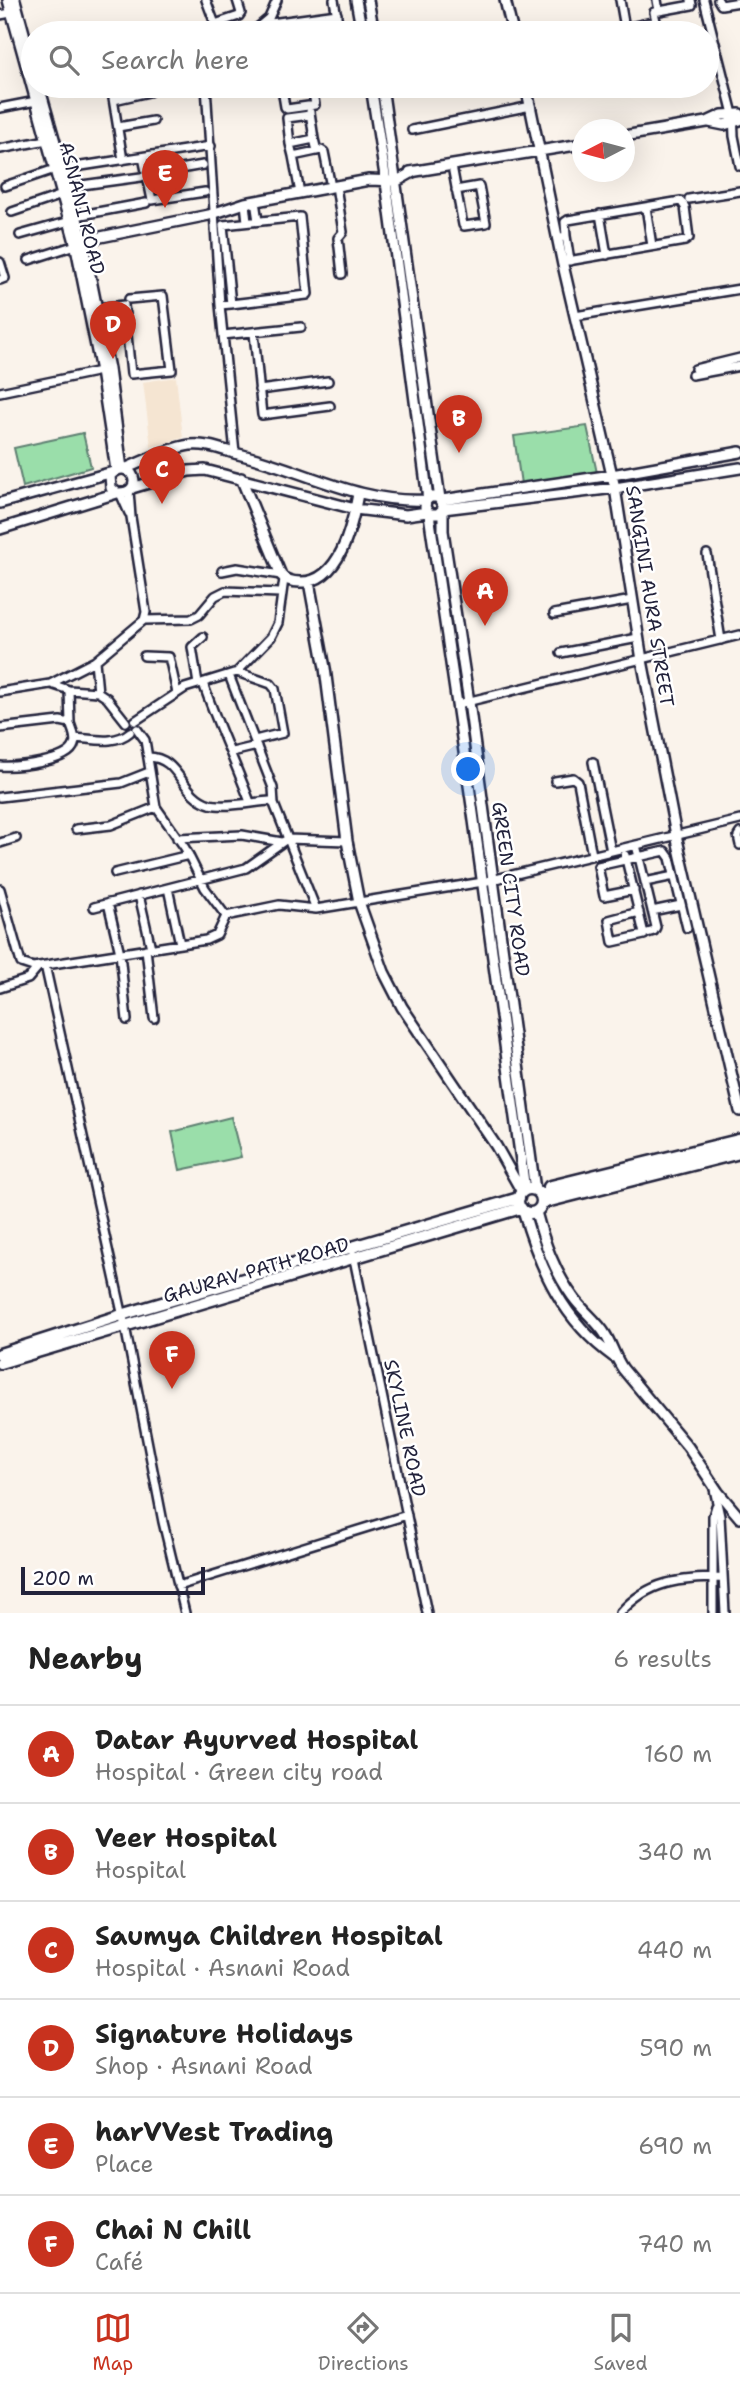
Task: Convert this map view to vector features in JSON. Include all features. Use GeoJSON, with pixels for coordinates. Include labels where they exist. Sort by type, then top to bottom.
{"type":"FeatureCollection","features":[{"type":"Feature","properties":{"kind":"main road","name":"GAURAV PATH ROAD"},"geometry":{"type":"LineString","coordinates":[[0,1363],[531,1199],[740,1145]]}},
{"type":"Feature","properties":{"kind":"main road","name":"GAURAV PATH ROAD"},"geometry":{"type":"LineString","coordinates":[[531,1199],[740,1153]]}},
{"type":"Feature","properties":{"kind":"main road","name":"GAURAV PATH ROAD"},"geometry":{"type":"LineString","coordinates":[[0,1354],[122,1315],[354,1254]]}},
{"type":"Feature","properties":{"kind":"street","name":"ASNANI ROAD"},"geometry":{"type":"LineString","coordinates":[[8,0],[21,48]]}},
{"type":"Feature","properties":{"kind":"street"},"geometry":{"type":"LineString","coordinates":[[15,0],[21,22]]}},
{"type":"Feature","properties":{"kind":"street"},"geometry":{"type":"LineString","coordinates":[[205,0],[214,21]]}},
{"type":"Feature","properties":{"kind":"street"},"geometry":{"type":"LineString","coordinates":[[205,0],[209,21]]}},
{"type":"Feature","properties":{"kind":"street"},"geometry":{"type":"LineString","coordinates":[[224,21],[241,13],[237,0]]}},
{"type":"Feature","properties":{"kind":"street"},"geometry":{"type":"LineString","coordinates":[[277,0],[270,20],[337,15]]}},
{"type":"Feature","properties":{"kind":"street"},"geometry":{"type":"LineString","coordinates":[[334,0],[338,21]]}},
{"type":"Feature","properties":{"kind":"street"},"geometry":{"type":"LineString","coordinates":[[356,0],[360,21]]}},
{"type":"Feature","properties":{"kind":"street"},"geometry":{"type":"LineString","coordinates":[[368,0],[372,21]]}},
{"type":"Feature","properties":{"kind":"street"},"geometry":{"type":"LineString","coordinates":[[505,0],[510,21]]}},
{"type":"Feature","properties":{"kind":"street"},"geometry":{"type":"LineString","coordinates":[[620,0],[624,21]]}},
{"type":"Feature","properties":{"kind":"street"},"geometry":{"type":"LineString","coordinates":[[657,0],[659,11]]}},
{"type":"Feature","properties":{"kind":"street"},"geometry":{"type":"LineString","coordinates":[[656,21],[654,12],[692,5],[691,0]]}},
{"type":"Feature","properties":{"kind":"street"},"geometry":{"type":"LineString","coordinates":[[704,0],[709,21]]}},
{"type":"Feature","properties":{"kind":"street"},"geometry":{"type":"LineString","coordinates":[[718,0],[721,5],[740,2]]}},
{"type":"Feature","properties":{"kind":"street"},"geometry":{"type":"LineString","coordinates":[[0,15],[11,13]]}},
{"type":"Feature","properties":{"kind":"street"},"geometry":{"type":"LineString","coordinates":[[719,63],[740,166]]}},
{"type":"Feature","properties":{"kind":"street","name":"ASNANI ROAD"},"geometry":{"type":"LineString","coordinates":[[35,98],[50,140]]}},
{"type":"Feature","properties":{"kind":"street","name":"ASNANI ROAD"},"geometry":{"type":"LineString","coordinates":[[41,98],[50,140],[73,219],[105,370]]}},
{"type":"Feature","properties":{"kind":"street"},"geometry":{"type":"LineString","coordinates":[[123,98],[114,100],[123,160]]}},
{"type":"Feature","properties":{"kind":"street"},"geometry":{"type":"LineString","coordinates":[[207,98],[220,304],[235,453]]}},
{"type":"Feature","properties":{"kind":"street"},"geometry":{"type":"LineString","coordinates":[[284,98],[286,108],[309,110]]}},
{"type":"Feature","properties":{"kind":"street"},"geometry":{"type":"LineString","coordinates":[[300,193],[287,118],[309,110],[315,104],[314,98]]}},
{"type":"Feature","properties":{"kind":"street"},"geometry":{"type":"LineString","coordinates":[[374,98],[391,176]]}},
{"type":"Feature","properties":{"kind":"street"},"geometry":{"type":"LineString","coordinates":[[383,98],[427,500],[425,507],[428,513]]}},
{"type":"Feature","properties":{"kind":"street","name":"SANGINI AURA STREET"},"geometry":{"type":"LineString","coordinates":[[529,98],[562,237],[575,316],[615,488],[638,638],[676,835],[740,1111]]}},
{"type":"Feature","properties":{"kind":"street"},"geometry":{"type":"LineString","coordinates":[[0,108],[36,101]]}},
{"type":"Feature","properties":{"kind":"street"},"geometry":{"type":"LineString","coordinates":[[412,131],[531,106]]}},
{"type":"Feature","properties":{"kind":"street"},"geometry":{"type":"LineString","coordinates":[[309,110],[317,151]]}},
{"type":"Feature","properties":{"kind":"street"},"geometry":{"type":"LineString","coordinates":[[635,134],[732,118]]}},
{"type":"Feature","properties":{"kind":"street"},"geometry":{"type":"LineString","coordinates":[[118,127],[153,121]]}},
{"type":"Feature","properties":{"kind":"street"},"geometry":{"type":"LineString","coordinates":[[290,144],[314,139]]}},
{"type":"Feature","properties":{"kind":"street"},"geometry":{"type":"LineString","coordinates":[[0,149],[50,140]]}},
{"type":"Feature","properties":{"kind":"street"},"geometry":{"type":"LineString","coordinates":[[5,186],[58,169],[211,146]]}},
{"type":"Feature","properties":{"kind":"street"},"geometry":{"type":"LineString","coordinates":[[29,260],[78,242],[250,202],[572,146]]}},
{"type":"Feature","properties":{"kind":"street"},"geometry":{"type":"LineString","coordinates":[[293,156],[324,152],[343,232],[338,238],[342,274]]}},
{"type":"Feature","properties":{"kind":"street"},"geometry":{"type":"LineString","coordinates":[[143,157],[144,176],[150,198],[154,201],[205,192]]}},
{"type":"Feature","properties":{"kind":"street"},"geometry":{"type":"LineString","coordinates":[[12,212],[64,191],[203,164]]}},
{"type":"Feature","properties":{"kind":"street"},"geometry":{"type":"LineString","coordinates":[[452,166],[456,190],[464,226],[486,223],[479,187],[456,190]]}},
{"type":"Feature","properties":{"kind":"street","name":"GREEN CITY ROAD"},"geometry":{"type":"LineString","coordinates":[[391,176],[442,505],[443,531],[469,702],[487,881]]}},
{"type":"Feature","properties":{"kind":"street"},"geometry":{"type":"LineString","coordinates":[[689,199],[740,191]]}},
{"type":"Feature","properties":{"kind":"street"},"geometry":{"type":"LineString","coordinates":[[562,237],[564,225],[568,220],[681,201],[689,228],[689,238],[685,241],[566,262]]}},
{"type":"Feature","properties":{"kind":"street"},"geometry":{"type":"LineString","coordinates":[[250,202],[258,221]]}},
{"type":"Feature","properties":{"kind":"street"},"geometry":{"type":"LineString","coordinates":[[247,222],[250,202]]}},
{"type":"Feature","properties":{"kind":"street"},"geometry":{"type":"LineString","coordinates":[[20,235],[73,219],[146,203]]}},
{"type":"Feature","properties":{"kind":"street"},"geometry":{"type":"LineString","coordinates":[[646,207],[652,246]]}},
{"type":"Feature","properties":{"kind":"street"},"geometry":{"type":"LineString","coordinates":[[600,215],[607,255]]}},
{"type":"Feature","properties":{"kind":"street"},"geometry":{"type":"LineString","coordinates":[[220,304],[231,304],[307,295],[309,292],[300,217],[223,227],[231,304]]}},
{"type":"Feature","properties":{"kind":"street","name":"ASNANI ROAD"},"geometry":{"type":"LineString","coordinates":[[78,242],[97,308],[119,470]]}},
{"type":"Feature","properties":{"kind":"street"},"geometry":{"type":"LineString","coordinates":[[0,262],[5,278],[0,280]]}},
{"type":"Feature","properties":{"kind":"street"},"geometry":{"type":"LineString","coordinates":[[575,316],[740,289]]}},
{"type":"Feature","properties":{"kind":"street"},"geometry":{"type":"LineString","coordinates":[[97,308],[124,305],[131,374],[172,370],[163,296],[129,299]]}},
{"type":"Feature","properties":{"kind":"street"},"geometry":{"type":"LineString","coordinates":[[223,335],[301,327]]}},
{"type":"Feature","properties":{"kind":"street"},"geometry":{"type":"LineString","coordinates":[[254,333],[262,415],[330,407]]}},
{"type":"Feature","properties":{"kind":"street"},"geometry":{"type":"LineString","coordinates":[[740,358],[694,372],[740,366]]}},
{"type":"Feature","properties":{"kind":"street"},"geometry":{"type":"LineString","coordinates":[[0,392],[105,370]]}},
{"type":"Feature","properties":{"kind":"street"},"geometry":{"type":"LineString","coordinates":[[258,390],[328,381]]}},
{"type":"Feature","properties":{"kind":"street"},"geometry":{"type":"LineString","coordinates":[[0,503],[119,470],[181,447],[194,445],[255,458],[358,494],[404,500],[427,500],[435,496],[442,505]]}},
{"type":"Feature","properties":{"kind":"street"},"geometry":{"type":"LineString","coordinates":[[442,505],[740,452]]}},
{"type":"Feature","properties":{"kind":"street"},"geometry":{"type":"LineString","coordinates":[[442,505],[615,488],[740,468]]}},
{"type":"Feature","properties":{"kind":"street"},"geometry":{"type":"LineString","coordinates":[[119,470],[133,476],[124,491],[131,516],[145,603],[144,620]]}},
{"type":"Feature","properties":{"kind":"street"},"geometry":{"type":"LineString","coordinates":[[119,470],[109,484],[124,491]]}},
{"type":"Feature","properties":{"kind":"street"},"geometry":{"type":"LineString","coordinates":[[0,529],[189,471],[205,470],[355,509],[438,514],[442,505]]}},
{"type":"Feature","properties":{"kind":"street"},"geometry":{"type":"LineString","coordinates":[[75,738],[109,740],[124,737],[177,693],[233,674],[271,637],[278,623],[283,577],[240,478]]}},
{"type":"Feature","properties":{"kind":"street"},"geometry":{"type":"LineString","coordinates":[[222,571],[237,568],[309,582],[328,573],[339,558],[358,494]]}},
{"type":"Feature","properties":{"kind":"street","name":"GREEN CITY ROAD"},"geometry":{"type":"LineString","coordinates":[[428,513],[487,881],[531,1199]]}},
{"type":"Feature","properties":{"kind":"street"},"geometry":{"type":"LineString","coordinates":[[707,554],[721,640]]}},
{"type":"Feature","properties":{"kind":"street"},"geometry":{"type":"LineString","coordinates":[[309,582],[325,668],[347,841],[359,902],[384,972],[402,1007],[531,1199],[558,1274],[574,1299],[605,1334],[615,1358]]}},
{"type":"Feature","properties":{"kind":"street"},"geometry":{"type":"LineString","coordinates":[[0,692],[50,684],[95,661],[144,620],[191,619],[199,615],[215,596],[225,591],[281,593]]}},
{"type":"Feature","properties":{"kind":"street"},"geometry":{"type":"LineString","coordinates":[[554,614],[632,600]]}},
{"type":"Feature","properties":{"kind":"street"},"geometry":{"type":"LineString","coordinates":[[458,704],[740,635]]}},
{"type":"Feature","properties":{"kind":"street"},"geometry":{"type":"LineString","coordinates":[[203,637],[192,647],[200,684],[232,752],[250,802]]}},
{"type":"Feature","properties":{"kind":"street"},"geometry":{"type":"LineString","coordinates":[[561,653],[638,638]]}},
{"type":"Feature","properties":{"kind":"street"},"geometry":{"type":"LineString","coordinates":[[145,656],[169,657],[177,693]]}},
{"type":"Feature","properties":{"kind":"street"},"geometry":{"type":"LineString","coordinates":[[95,661],[98,692]]}},
{"type":"Feature","properties":{"kind":"street"},"geometry":{"type":"LineString","coordinates":[[232,752],[284,733],[275,689],[267,682],[233,674]]}},
{"type":"Feature","properties":{"kind":"street"},"geometry":{"type":"LineString","coordinates":[[233,674],[273,788],[274,804],[284,841],[316,909]]}},
{"type":"Feature","properties":{"kind":"street"},"geometry":{"type":"LineString","coordinates":[[50,684],[69,690],[98,692],[107,698],[126,722],[126,728],[134,727]]}},
{"type":"Feature","properties":{"kind":"street"},"geometry":{"type":"LineString","coordinates":[[0,766],[65,757],[74,748],[69,690]]}},
{"type":"Feature","properties":{"kind":"street"},"geometry":{"type":"LineString","coordinates":[[0,728],[60,721],[70,723]]}},
{"type":"Feature","properties":{"kind":"street"},"geometry":{"type":"LineString","coordinates":[[134,727],[145,740],[156,807],[226,916]]}},
{"type":"Feature","properties":{"kind":"street"},"geometry":{"type":"LineString","coordinates":[[148,757],[159,757],[168,763],[188,789],[209,803],[270,801],[274,804]]}},
{"type":"Feature","properties":{"kind":"street"},"geometry":{"type":"LineString","coordinates":[[593,762],[611,851]]}},
{"type":"Feature","properties":{"kind":"street"},"geometry":{"type":"LineString","coordinates":[[0,797],[121,783],[149,772]]}},
{"type":"Feature","properties":{"kind":"street"},"geometry":{"type":"LineString","coordinates":[[555,781],[573,778],[578,782],[592,855]]}},
{"type":"Feature","properties":{"kind":"street"},"geometry":{"type":"LineString","coordinates":[[76,829],[111,825],[156,807]]}},
{"type":"Feature","properties":{"kind":"street"},"geometry":{"type":"LineString","coordinates":[[226,916],[279,905],[316,909],[487,881],[740,820]]}},
{"type":"Feature","properties":{"kind":"street"},"geometry":{"type":"LineString","coordinates":[[740,833],[740,845]]}},
{"type":"Feature","properties":{"kind":"street"},"geometry":{"type":"LineString","coordinates":[[177,838],[242,835],[284,841],[347,841]]}},
{"type":"Feature","properties":{"kind":"street"},"geometry":{"type":"LineString","coordinates":[[0,843],[16,838]]}},
{"type":"Feature","properties":{"kind":"street"},"geometry":{"type":"LineString","coordinates":[[94,907],[246,868],[284,841]]}},
{"type":"Feature","properties":{"kind":"street"},"geometry":{"type":"LineString","coordinates":[[636,845],[655,930],[644,933],[642,937],[615,943],[612,941],[609,920],[639,912]]}},
{"type":"Feature","properties":{"kind":"street"},"geometry":{"type":"LineString","coordinates":[[624,848],[644,933]]}},
{"type":"Feature","properties":{"kind":"street"},"geometry":{"type":"LineString","coordinates":[[634,890],[607,896],[602,894],[597,866],[665,851],[669,856],[687,928]]}},
{"type":"Feature","properties":{"kind":"street"},"geometry":{"type":"LineString","coordinates":[[115,873],[189,855]]}},
{"type":"Feature","properties":{"kind":"street"},"geometry":{"type":"LineString","coordinates":[[645,882],[674,876]]}},
{"type":"Feature","properties":{"kind":"street"},"geometry":{"type":"LineString","coordinates":[[169,888],[180,944]]}},
{"type":"Feature","properties":{"kind":"street"},"geometry":{"type":"LineString","coordinates":[[0,889],[21,963],[28,967],[206,940],[217,935],[226,916]]}},
{"type":"Feature","properties":{"kind":"street"},"geometry":{"type":"LineString","coordinates":[[139,895],[148,949],[154,1018]]}},
{"type":"Feature","properties":{"kind":"street"},"geometry":{"type":"LineString","coordinates":[[108,903],[120,953],[127,1020]]}},
{"type":"Feature","properties":{"kind":"street"},"geometry":{"type":"LineString","coordinates":[[652,911],[681,905]]}},
{"type":"Feature","properties":{"kind":"street"},"geometry":{"type":"LineString","coordinates":[[0,988],[28,979],[42,966]]}},
{"type":"Feature","properties":{"kind":"street"},"geometry":{"type":"LineString","coordinates":[[42,966],[125,1326],[163,1522],[185,1613]]}},
{"type":"Feature","properties":{"kind":"street"},"geometry":{"type":"LineString","coordinates":[[531,1199],[549,1186],[740,1139]]}},
{"type":"Feature","properties":{"kind":"street"},"geometry":{"type":"LineString","coordinates":[[531,1199],[534,1247],[562,1305],[580,1328],[615,1358],[688,1447],[713,1485],[740,1518]]}},
{"type":"Feature","properties":{"kind":"street","name":"SKYLINE ROAD"},"geometry":{"type":"LineString","coordinates":[[354,1254],[426,1613]]}},
{"type":"Feature","properties":{"kind":"street"},"geometry":{"type":"LineString","coordinates":[[548,1280],[558,1274]]}},
{"type":"Feature","properties":{"kind":"street"},"geometry":{"type":"LineString","coordinates":[[713,1485],[720,1516],[724,1613]]}},
{"type":"Feature","properties":{"kind":"street"},"geometry":{"type":"LineString","coordinates":[[713,1613],[713,1516],[717,1503]]}},
{"type":"Feature","properties":{"kind":"street"},"geometry":{"type":"LineString","coordinates":[[178,1586],[407,1515]]}},
{"type":"Feature","properties":{"kind":"street"},"geometry":{"type":"LineString","coordinates":[[620,1613],[633,1598],[659,1584],[689,1578],[723,1578]]}},
{"type":"Feature","properties":{"kind":"street"},"geometry":{"type":"LineString","coordinates":[[712,1596],[724,1596]]}},
{"type":"Feature","properties":{"kind":"shaded area"},"geometry":{"type":"Polygon","coordinates":[[[176,377],[183,438],[151,447],[143,382],[176,377]]]}},
{"type":"Feature","properties":{"kind":"green space"},"geometry":{"type":"Polygon","coordinates":[[[587,426],[597,473],[521,484],[514,436],[587,426]]]}},
{"type":"Feature","properties":{"kind":"green space"},"geometry":{"type":"Polygon","coordinates":[[[83,433],[91,467],[23,487],[14,448],[83,433]]]}},
{"type":"Feature","properties":{"kind":"green space"},"geometry":{"type":"Polygon","coordinates":[[[231,1117],[241,1157],[180,1170],[172,1132],[231,1117]]]}},
{"type":"Feature","properties":{"kind":"place","name":"harVVest Trading"},"geometry":{"type":"Point","coordinates":[165,208]}},
{"type":"Feature","properties":{"kind":"place","name":"Signature Holidays"},"geometry":{"type":"Point","coordinates":[113,359]}},
{"type":"Feature","properties":{"kind":"place","name":"Veer Hospital"},"geometry":{"type":"Point","coordinates":[459,453]}},
{"type":"Feature","properties":{"kind":"place","name":"Saumya Children Hospital"},"geometry":{"type":"Point","coordinates":[162,504]}},
{"type":"Feature","properties":{"kind":"place","name":"Datar Ayurved Hospital"},"geometry":{"type":"Point","coordinates":[485,626]}},
{"type":"Feature","properties":{"kind":"place","name":"Chai N Chill"},"geometry":{"type":"Point","coordinates":[172,1389]}}]}
